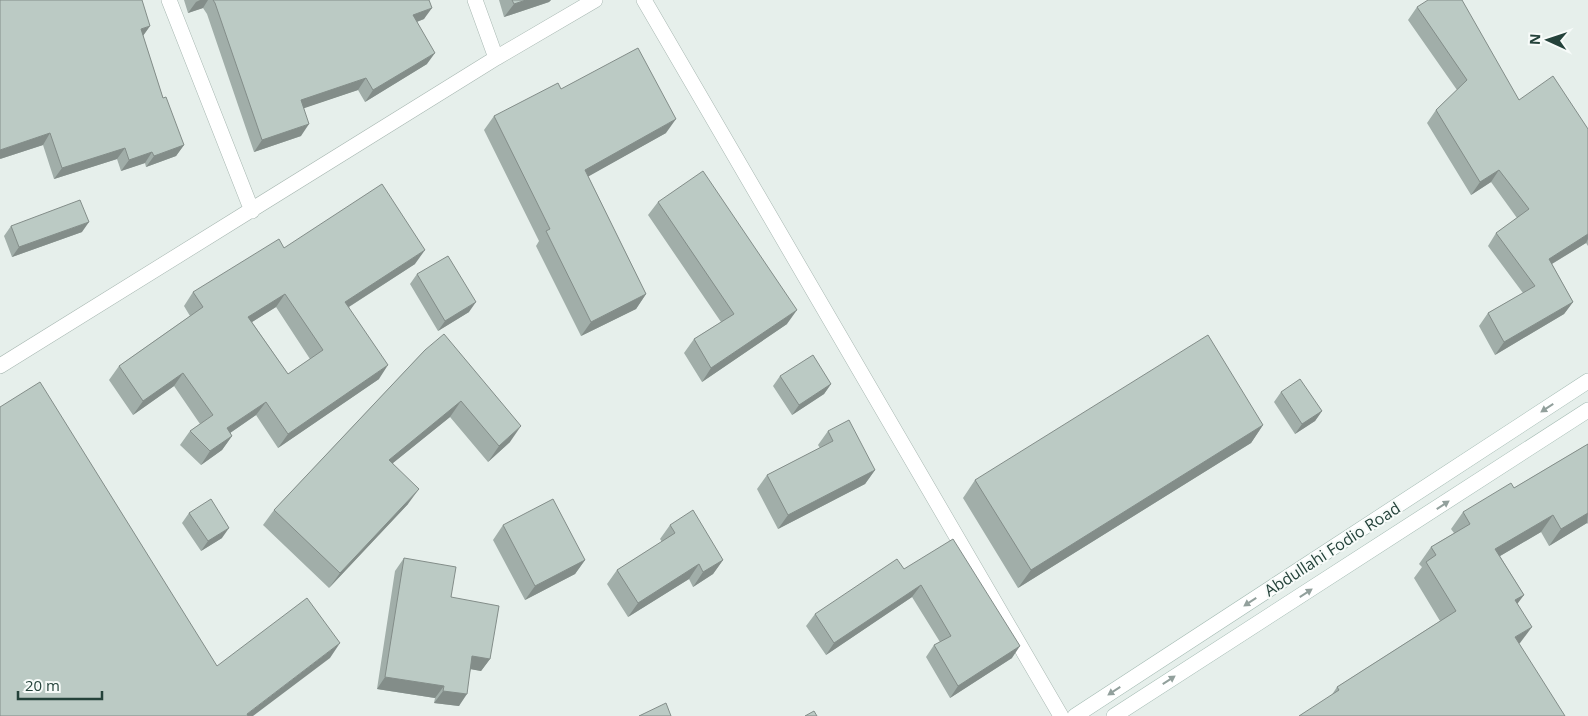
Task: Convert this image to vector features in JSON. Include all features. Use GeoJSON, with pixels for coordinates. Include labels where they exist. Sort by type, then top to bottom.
{"type":"FeatureCollection","features":[{"type":"Feature","properties":{"kind":"street"},"geometry":{"type":"LineString","coordinates":[[168,0],[252,211]]}},
{"type":"Feature","properties":{"kind":"street"},"geometry":{"type":"LineString","coordinates":[[474,0],[496,58]]}},
{"type":"Feature","properties":{"kind":"street"},"geometry":{"type":"LineString","coordinates":[[0,366],[496,58],[595,0]]}},
{"type":"Feature","properties":{"kind":"street"},"geometry":{"type":"LineString","coordinates":[[644,0],[1061,716]]}},
{"type":"Feature","properties":{"kind":"street","name":"Abdullahi Fodio Road"},"geometry":{"type":"LineString","coordinates":[[1075,716],[1588,381]]}},
{"type":"Feature","properties":{"kind":"street","name":"Abdullahi Fodio Road"},"geometry":{"type":"LineString","coordinates":[[1114,716],[1588,410]]}},
{"type":"Feature","properties":{"kind":"building"},"geometry":{"type":"Polygon","coordinates":[[[0,0],[142,0],[150,26],[141,29],[163,98],[166,97],[184,145],[154,156],[152,152],[129,160],[125,148],[62,168],[50,133],[0,150],[0,0]]]}},
{"type":"Feature","properties":{"kind":"building"},"geometry":{"type":"Polygon","coordinates":[[[213,0],[429,0],[432,8],[413,15],[435,53],[373,90],[366,78],[301,100],[309,124],[262,140],[213,0]]]}},
{"type":"Feature","properties":{"kind":"building"},"geometry":{"type":"Polygon","coordinates":[[[512,0],[526,0],[514,4],[512,0]]]}},
{"type":"Feature","properties":{"kind":"building"},"geometry":{"type":"Polygon","coordinates":[[[1428,0],[1462,0],[1519,100],[1553,76],[1588,129],[1588,234],[1549,259],[1573,302],[1504,342],[1488,313],[1535,286],[1496,233],[1529,209],[1499,170],[1480,182],[1436,110],[1467,80],[1417,7],[1428,0]]]}},
{"type":"Feature","properties":{"kind":"building"},"geometry":{"type":"Polygon","coordinates":[[[638,48],[676,119],[585,170],[646,294],[591,322],[546,231],[550,229],[494,116],[558,83],[561,89],[638,48]]]}},
{"type":"Feature","properties":{"kind":"building"},"geometry":{"type":"Polygon","coordinates":[[[703,171],[797,310],[711,368],[694,339],[734,314],[658,202],[703,171]]]}},
{"type":"Feature","properties":{"kind":"building"},"geometry":{"type":"Polygon","coordinates":[[[382,184],[425,250],[345,302],[388,365],[288,434],[266,402],[227,428],[232,436],[210,451],[190,431],[213,415],[183,373],[143,401],[119,366],[203,307],[193,292],[279,239],[284,248],[382,184]],[[285,294],[248,317],[288,374],[323,350],[285,294]]]}},
{"type":"Feature","properties":{"kind":"building"},"geometry":{"type":"Polygon","coordinates":[[[80,200],[89,222],[19,247],[11,226],[80,200]]]}},
{"type":"Feature","properties":{"kind":"building"},"geometry":{"type":"Polygon","coordinates":[[[448,256],[476,302],[445,321],[417,274],[448,256]]]}},
{"type":"Feature","properties":{"kind":"building"},"geometry":{"type":"Polygon","coordinates":[[[444,334],[521,426],[499,446],[461,401],[389,460],[419,489],[340,573],[274,510],[425,350],[444,334]]]}},
{"type":"Feature","properties":{"kind":"building"},"geometry":{"type":"Polygon","coordinates":[[[1208,335],[1263,425],[1031,570],[975,480],[1208,335]]]}},
{"type":"Feature","properties":{"kind":"building"},"geometry":{"type":"Polygon","coordinates":[[[813,355],[831,384],[799,405],[780,376],[813,355]]]}},
{"type":"Feature","properties":{"kind":"building"},"geometry":{"type":"Polygon","coordinates":[[[1300,379],[1322,411],[1302,424],[1281,392],[1300,379]]]}},
{"type":"Feature","properties":{"kind":"building"},"geometry":{"type":"Polygon","coordinates":[[[40,382],[217,666],[307,598],[340,643],[247,714],[248,716],[0,716],[0,407],[40,382]]]}},
{"type":"Feature","properties":{"kind":"building"},"geometry":{"type":"Polygon","coordinates":[[[849,420],[875,470],[788,515],[767,475],[833,441],[828,431],[849,420]]]}},
{"type":"Feature","properties":{"kind":"building"},"geometry":{"type":"Polygon","coordinates":[[[1588,444],[1588,513],[1561,529],[1553,515],[1495,549],[1524,595],[1515,600],[1532,627],[1515,637],[1565,716],[1299,716],[1339,690],[1337,687],[1456,611],[1426,562],[1436,555],[1431,547],[1470,524],[1463,512],[1511,483],[1514,488],[1588,444]]]}},
{"type":"Feature","properties":{"kind":"building"},"geometry":{"type":"Polygon","coordinates":[[[211,499],[229,528],[208,541],[189,513],[211,499]]]}},
{"type":"Feature","properties":{"kind":"building"},"geometry":{"type":"Polygon","coordinates":[[[553,499],[585,560],[535,586],[503,525],[553,499]]]}},
{"type":"Feature","properties":{"kind":"building"},"geometry":{"type":"Polygon","coordinates":[[[693,510],[723,560],[703,572],[699,564],[638,603],[617,570],[675,533],[670,525],[693,510]]]}},
{"type":"Feature","properties":{"kind":"building"},"geometry":{"type":"Polygon","coordinates":[[[953,539],[1020,646],[958,686],[934,645],[951,636],[921,585],[834,643],[815,614],[897,559],[904,569],[953,539]]]}},
{"type":"Feature","properties":{"kind":"building"},"geometry":{"type":"Polygon","coordinates":[[[404,558],[456,567],[451,597],[499,606],[490,659],[472,656],[467,694],[443,691],[444,686],[385,677],[404,558]]]}},
{"type":"Feature","properties":{"kind":"building"},"geometry":{"type":"Polygon","coordinates":[[[666,703],[671,716],[639,716],[666,703]]]}},
{"type":"Feature","properties":{"kind":"building"},"geometry":{"type":"Polygon","coordinates":[[[814,711],[817,716],[805,716],[814,711]]]}}]}
